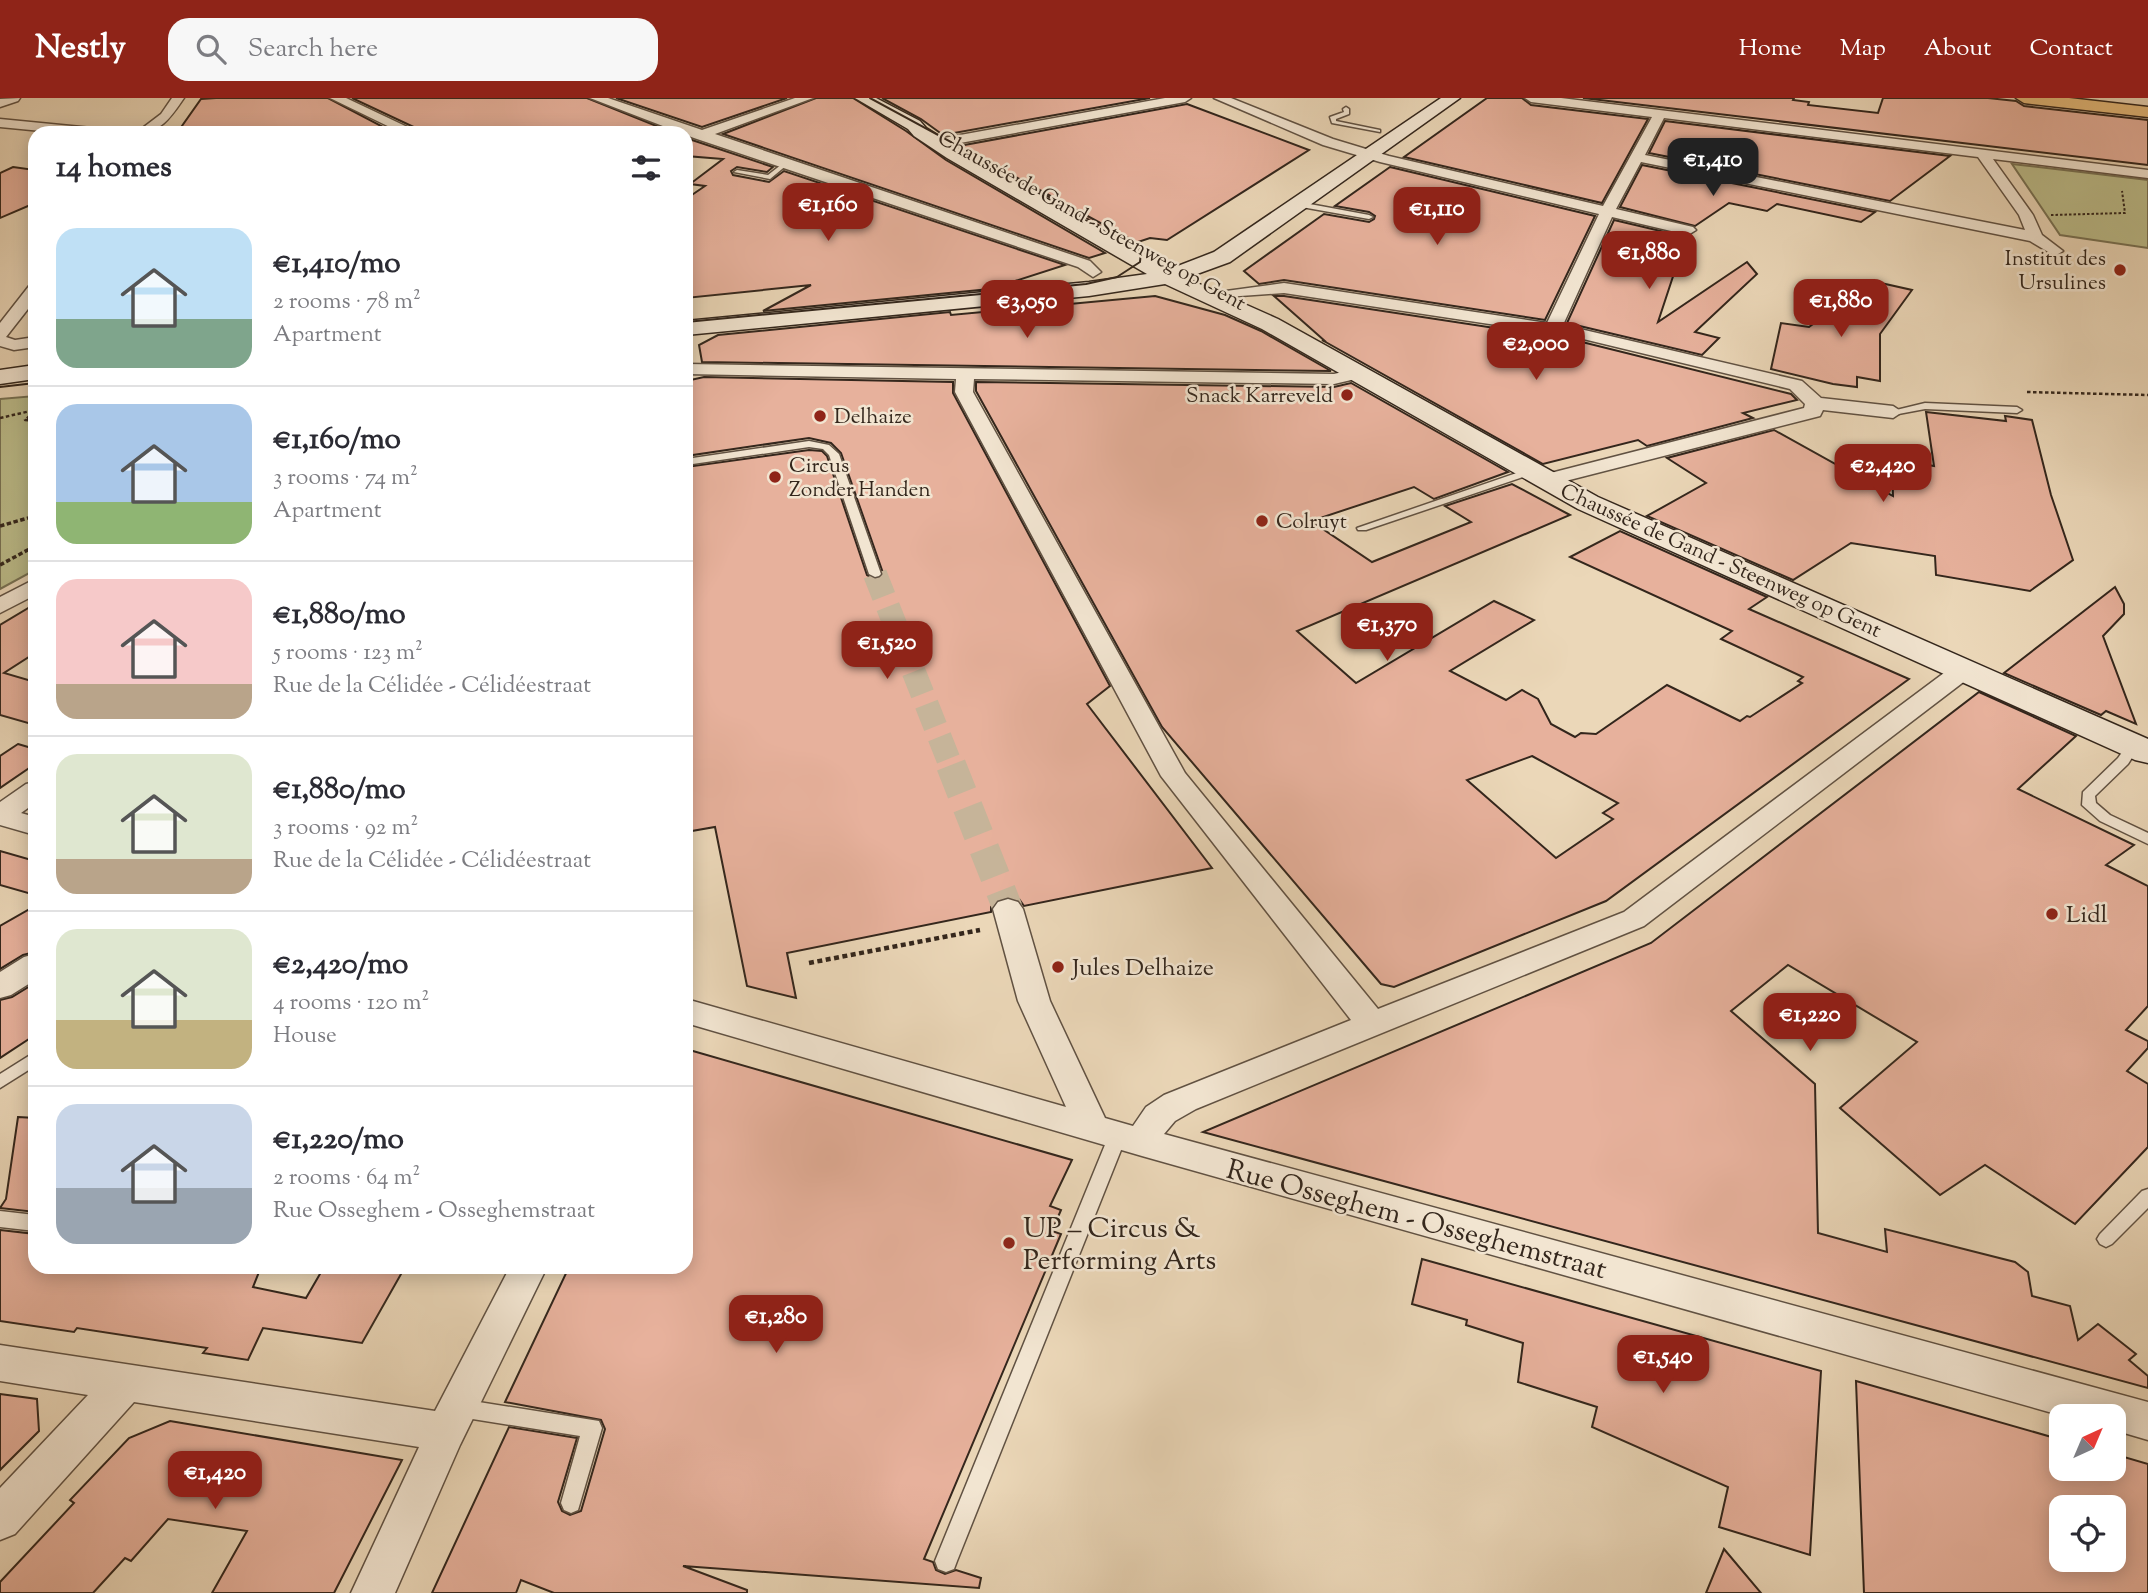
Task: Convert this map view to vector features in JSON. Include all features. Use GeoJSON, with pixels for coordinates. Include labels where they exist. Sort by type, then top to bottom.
{"type":"FeatureCollection","features":[{"type":"Feature","properties":{"kind":"main road"},"geometry":{"type":"LineString","coordinates":[[2024,98],[2148,112]]}},
{"type":"Feature","properties":{"kind":"main road"},"geometry":{"type":"LineString","coordinates":[[2113,98],[2148,102]]}},
{"type":"Feature","properties":{"kind":"street"},"geometry":{"type":"LineString","coordinates":[[0,103],[14,98]]}},
{"type":"Feature","properties":{"kind":"street"},"geometry":{"type":"LineString","coordinates":[[152,126],[165,117],[178,98]]}},
{"type":"Feature","properties":{"kind":"street"},"geometry":{"type":"LineString","coordinates":[[336,98],[397,126]]}},
{"type":"Feature","properties":{"kind":"street"},"geometry":{"type":"LineString","coordinates":[[596,98],[678,126]]}},
{"type":"Feature","properties":{"kind":"street"},"geometry":{"type":"LineString","coordinates":[[693,137],[807,98]]}},
{"type":"Feature","properties":{"kind":"street","name":"Chaussée de Gand - Steenweg op Gent"},"geometry":{"type":"LineString","coordinates":[[863,98],[914,125],[919,132],[945,142]]}},
{"type":"Feature","properties":{"kind":"street","name":"Chaussée de Gand - Steenweg op Gent"},"geometry":{"type":"LineString","coordinates":[[876,98],[945,142],[1168,268],[1231,293],[1270,324]]}},
{"type":"Feature","properties":{"kind":"street"},"geometry":{"type":"LineString","coordinates":[[945,142],[1185,98]]}},
{"type":"Feature","properties":{"kind":"street"},"geometry":{"type":"LineString","coordinates":[[1220,98],[1370,155],[1688,230]]}},
{"type":"Feature","properties":{"kind":"street"},"geometry":{"type":"LineString","coordinates":[[693,311],[1093,272],[1168,268],[1208,247],[1425,98]]}},
{"type":"Feature","properties":{"kind":"street"},"geometry":{"type":"LineString","coordinates":[[693,327],[1089,289],[1222,257],[1452,98]]}},
{"type":"Feature","properties":{"kind":"street"},"geometry":{"type":"LineString","coordinates":[[1531,98],[2148,174]]}},
{"type":"Feature","properties":{"kind":"street"},"geometry":{"type":"LineString","coordinates":[[1553,328],[1608,211],[1660,114]]}},
{"type":"Feature","properties":{"kind":"street"},"geometry":{"type":"LineString","coordinates":[[0,124],[28,126]]}},
{"type":"Feature","properties":{"kind":"street"},"geometry":{"type":"LineString","coordinates":[[693,131],[1084,264],[1093,272]]}},
{"type":"Feature","properties":{"kind":"street"},"geometry":{"type":"LineString","coordinates":[[1983,154],[2026,215],[2035,237]]}},
{"type":"Feature","properties":{"kind":"street"},"geometry":{"type":"LineString","coordinates":[[1637,157],[2035,237],[2055,251]]}},
{"type":"Feature","properties":{"kind":"street","name":"Chaussée de Gand - Steenweg op Gent"},"geometry":{"type":"LineString","coordinates":[[1168,268],[1189,289],[1270,324],[1588,503],[2141,749]]}},
{"type":"Feature","properties":{"kind":"street"},"geometry":{"type":"LineString","coordinates":[[1231,293],[1284,288],[1553,328],[1619,341],[1796,385],[1815,403],[1893,412]]}},
{"type":"Feature","properties":{"kind":"street"},"geometry":{"type":"LineString","coordinates":[[0,334],[28,298]]}},
{"type":"Feature","properties":{"kind":"street"},"geometry":{"type":"LineString","coordinates":[[0,341],[14,345],[28,343]]}},
{"type":"Feature","properties":{"kind":"street"},"geometry":{"type":"LineString","coordinates":[[693,369],[965,376],[1335,379],[1358,373]]}},
{"type":"Feature","properties":{"kind":"street"},"geometry":{"type":"LineString","coordinates":[[0,377],[28,373]]}},
{"type":"Feature","properties":{"kind":"street"},"geometry":{"type":"LineString","coordinates":[[965,376],[964,392],[1174,776],[1373,1026]]}},
{"type":"Feature","properties":{"kind":"street"},"geometry":{"type":"LineString","coordinates":[[0,393],[28,389]]}},
{"type":"Feature","properties":{"kind":"street"},"geometry":{"type":"LineString","coordinates":[[1539,475],[1813,412],[1815,403]]}},
{"type":"Feature","properties":{"kind":"street"},"geometry":{"type":"LineString","coordinates":[[0,606],[28,590]]}},
{"type":"Feature","properties":{"kind":"street"},"geometry":{"type":"LineString","coordinates":[[1000,919],[1034,1001],[1117,1135],[1152,1120],[1166,1109],[1634,919],[1965,669]]}},
{"type":"Feature","properties":{"kind":"street"},"geometry":{"type":"LineString","coordinates":[[0,816],[28,795]]}},
{"type":"Feature","properties":{"kind":"street"},"geometry":{"type":"LineString","coordinates":[[0,816],[28,824]]}},
{"type":"Feature","properties":{"kind":"street"},"geometry":{"type":"LineString","coordinates":[[0,987],[28,969]]}},
{"type":"Feature","properties":{"kind":"street","name":"Rue Osseghem - Osseghemstraat"},"geometry":{"type":"LineString","coordinates":[[693,1013],[1117,1135],[2148,1421]]}},
{"type":"Feature","properties":{"kind":"street"},"geometry":{"type":"LineString","coordinates":[[373,1593],[452,1420],[525,1274]]}},
{"type":"Feature","properties":{"kind":"street"},"geometry":{"type":"LineString","coordinates":[[0,1363],[125,1383],[452,1420]]}},
{"type":"Feature","properties":{"kind":"street"},"geometry":{"type":"LineString","coordinates":[[0,1518],[125,1383]]}},
{"type":"Feature","properties":{"kind":"lane"},"geometry":{"type":"LineString","coordinates":[[1346,109],[1347,113],[1332,118],[1334,122],[1378,131]]}},
{"type":"Feature","properties":{"kind":"lane"},"geometry":{"type":"LineString","coordinates":[[737,172],[770,177],[786,163]]}},
{"type":"Feature","properties":{"kind":"lane"},"geometry":{"type":"LineString","coordinates":[[1298,204],[1369,217]]}},
{"type":"Feature","properties":{"kind":"lane"},"geometry":{"type":"LineString","coordinates":[[1893,412],[1925,406],[2017,410]]}},
{"type":"Feature","properties":{"kind":"lane"},"geometry":{"type":"LineString","coordinates":[[693,460],[809,444],[826,447],[834,454],[875,574]]}},
{"type":"Feature","properties":{"kind":"lane"},"geometry":{"type":"LineString","coordinates":[[1362,528],[1539,475]]}},
{"type":"Feature","properties":{"kind":"lane"},"geometry":{"type":"LineString","coordinates":[[2141,749],[2123,761],[2088,795],[2089,804],[2105,818],[2148,839]]}},
{"type":"Feature","properties":{"kind":"lane"},"geometry":{"type":"LineString","coordinates":[[0,1082],[28,1063]]}},
{"type":"Feature","properties":{"kind":"lane"},"geometry":{"type":"LineString","coordinates":[[946,1561],[1117,1135]]}},
{"type":"Feature","properties":{"kind":"lane"},"geometry":{"type":"LineString","coordinates":[[2106,1239],[2148,1196]]}},
{"type":"Feature","properties":{"kind":"lane"},"geometry":{"type":"LineString","coordinates":[[0,1219],[28,1222]]}},
{"type":"Feature","properties":{"kind":"lane"},"geometry":{"type":"LineString","coordinates":[[452,1420],[592,1428],[571,1503]]}},
{"type":"Feature","properties":{"kind":"path"},"geometry":{"type":"LineString","coordinates":[[2026,215],[2125,213],[2121,187]]}},
{"type":"Feature","properties":{"kind":"path"},"geometry":{"type":"LineString","coordinates":[[0,418],[28,412]]}},
{"type":"Feature","properties":{"kind":"path"},"geometry":{"type":"LineString","coordinates":[[0,526],[28,517]]}},
{"type":"Feature","properties":{"kind":"path"},"geometry":{"type":"LineString","coordinates":[[0,565],[28,550]]}},
{"type":"Feature","properties":{"kind":"path"},"geometry":{"type":"LineString","coordinates":[[809,963],[1000,919]]}},
{"type":"Feature","properties":{"kind":"green space"},"geometry":{"type":"Polygon","coordinates":[[[2012,164],[2148,180],[2148,248],[2060,235],[2012,164]]]}},
{"type":"Feature","properties":{"kind":"green space"},"geometry":{"type":"Polygon","coordinates":[[[28,397],[28,574],[0,589],[0,399],[28,397]]]}},
{"type":"Feature","properties":{"kind":"building"},"geometry":{"type":"Polygon","coordinates":[[[328,98],[381,126],[182,126],[201,99],[328,98]]]}},
{"type":"Feature","properties":{"kind":"building"},"geometry":{"type":"Polygon","coordinates":[[[352,98],[587,98],[657,126],[412,126],[352,98]]]}},
{"type":"Feature","properties":{"kind":"building"},"geometry":{"type":"Polygon","coordinates":[[[616,98],[787,98],[702,127],[616,98]]]}},
{"type":"Feature","properties":{"kind":"building"},"geometry":{"type":"Polygon","coordinates":[[[816,98],[853,98],[946,160],[1105,253],[1089,258],[723,134],[816,98]]]}},
{"type":"Feature","properties":{"kind":"building"},"geometry":{"type":"Polygon","coordinates":[[[882,98],[1150,98],[943,135],[921,119],[882,98]]]}},
{"type":"Feature","properties":{"kind":"building"},"geometry":{"type":"Polygon","coordinates":[[[1487,98],[1522,98],[1531,105],[1648,119],[1602,203],[1404,157],[1487,98]]]}},
{"type":"Feature","properties":{"kind":"building"},"geometry":{"type":"Polygon","coordinates":[[[1583,98],[1794,98],[1793,100],[1809,102],[1808,105],[1878,113],[1883,98],[1988,98],[2016,101],[2024,106],[2148,120],[2148,165],[1583,98]]]}},
{"type":"Feature","properties":{"kind":"building"},"geometry":{"type":"Polygon","coordinates":[[[1187,104],[1309,150],[1167,240],[1150,238],[1132,244],[959,146],[1187,104]]]}},
{"type":"Feature","properties":{"kind":"building"},"geometry":{"type":"Polygon","coordinates":[[[1665,121],[1950,156],[1890,201],[1649,153],[1665,121]]]}},
{"type":"Feature","properties":{"kind":"building"},"geometry":{"type":"Polygon","coordinates":[[[693,140],[773,167],[767,172],[737,167],[731,171],[733,175],[769,182],[784,171],[1065,265],[990,289],[763,311],[811,285],[693,297],[693,194],[705,186],[693,184],[693,182],[723,159],[693,157],[693,140]]]}},
{"type":"Feature","properties":{"kind":"building"},"geometry":{"type":"Polygon","coordinates":[[[1642,165],[1875,212],[1861,222],[1777,204],[1767,211],[1729,203],[1695,226],[1620,207],[1642,165]]]}},
{"type":"Feature","properties":{"kind":"building"},"geometry":{"type":"Polygon","coordinates":[[[13,167],[28,169],[28,206],[0,218],[0,173],[13,167]]]}},
{"type":"Feature","properties":{"kind":"building"},"geometry":{"type":"Polygon","coordinates":[[[1390,167],[1595,216],[1545,320],[1284,280],[1259,284],[1244,271],[1324,214],[1369,222],[1374,219],[1375,216],[1369,212],[1335,206],[1390,167]]]}},
{"type":"Feature","properties":{"kind":"building"},"geometry":{"type":"Polygon","coordinates":[[[1614,220],[1686,237],[1658,322],[1747,262],[1757,274],[1695,332],[1719,338],[1702,355],[1567,323],[1614,220]]]}},
{"type":"Feature","properties":{"kind":"building"},"geometry":{"type":"Polygon","coordinates":[[[1872,281],[1912,290],[1880,334],[1880,381],[1857,377],[1857,387],[1771,369],[1781,323],[1809,327],[1872,281]]]}},
{"type":"Feature","properties":{"kind":"building"},"geometry":{"type":"Polygon","coordinates":[[[1155,296],[1225,315],[1261,331],[1331,371],[702,362],[699,345],[718,335],[950,312],[951,315],[1155,296]]]}},
{"type":"Feature","properties":{"kind":"building"},"geometry":{"type":"Polygon","coordinates":[[[1274,296],[1574,340],[1791,394],[1797,400],[1743,413],[1753,418],[1647,446],[1638,440],[1543,464],[1322,340],[1326,342],[1274,296]]]}},
{"type":"Feature","properties":{"kind":"building"},"geometry":{"type":"Polygon","coordinates":[[[704,377],[953,382],[953,393],[1110,686],[1087,704],[1212,868],[1024,906],[1019,899],[1007,896],[996,900],[991,912],[787,953],[796,998],[747,986],[715,827],[693,831],[693,466],[809,450],[822,451],[827,456],[867,575],[876,580],[883,573],[841,453],[831,443],[809,438],[693,455],[693,379],[704,377]]]}},
{"type":"Feature","properties":{"kind":"building"},"geometry":{"type":"Polygon","coordinates":[[[976,382],[1334,387],[1351,383],[1508,472],[1434,499],[1414,487],[1311,521],[1372,562],[1471,522],[1445,506],[1512,484],[1570,515],[1297,631],[1356,683],[1494,601],[1534,620],[1450,671],[1506,700],[1522,690],[1538,699],[1551,724],[1575,737],[1581,733],[1596,734],[1667,685],[1740,721],[1802,683],[1798,681],[1803,677],[1721,639],[1732,631],[1570,557],[1620,531],[1767,597],[1749,609],[1909,679],[1606,901],[1394,987],[1381,984],[1162,727],[976,391],[976,382]],[[1532,756],[1467,780],[1556,858],[1613,819],[1603,813],[1618,803],[1532,756]]]}},
{"type":"Feature","properties":{"kind":"building"},"geometry":{"type":"Polygon","coordinates":[[[1926,412],[2006,421],[2005,416],[2032,420],[2051,495],[2073,560],[2030,591],[1936,575],[1935,556],[1851,543],[1793,580],[1647,516],[1706,483],[1667,458],[1774,430],[1893,496],[1892,463],[1905,465],[1905,461],[1934,466],[1926,412]]]}},
{"type":"Feature","properties":{"kind":"building"},"geometry":{"type":"Polygon","coordinates":[[[2115,587],[2124,604],[2124,614],[2103,636],[2136,724],[2106,711],[2101,715],[2004,673],[2115,587]]]}},
{"type":"Feature","properties":{"kind":"building"},"geometry":{"type":"Polygon","coordinates":[[[28,608],[28,658],[4,673],[28,680],[28,723],[0,715],[0,625],[28,608]]]}},
{"type":"Feature","properties":{"kind":"building"},"geometry":{"type":"Polygon","coordinates":[[[1979,692],[2076,736],[2018,789],[2134,845],[2106,865],[2148,886],[2148,1006],[2126,1030],[2148,1041],[2148,1048],[2127,1071],[2148,1084],[2148,1147],[2075,1224],[1985,1165],[1940,1195],[1840,1108],[1917,1042],[1788,965],[1731,1011],[1815,1084],[1818,1233],[1887,1252],[1885,1229],[2015,1262],[2028,1272],[2032,1296],[2070,1306],[2078,1340],[2098,1324],[2136,1354],[2129,1360],[2148,1376],[2148,1388],[1203,1132],[1651,943],[1979,692]]]}},
{"type":"Feature","properties":{"kind":"building"},"geometry":{"type":"Polygon","coordinates":[[[18,744],[28,747],[28,769],[0,788],[0,756],[18,744]]]}},
{"type":"Feature","properties":{"kind":"building"},"geometry":{"type":"Polygon","coordinates":[[[0,851],[28,859],[28,893],[0,885],[0,851]]]}},
{"type":"Feature","properties":{"kind":"building"},"geometry":{"type":"Polygon","coordinates":[[[28,910],[28,954],[0,969],[0,926],[28,910]]]}},
{"type":"Feature","properties":{"kind":"building"},"geometry":{"type":"Polygon","coordinates":[[[28,987],[28,1040],[0,1058],[0,1000],[12,997],[28,987]]]}},
{"type":"Feature","properties":{"kind":"building"},"geometry":{"type":"Polygon","coordinates":[[[693,1051],[1072,1160],[1050,1206],[1061,1210],[1052,1231],[1061,1234],[924,1559],[933,1562],[936,1570],[945,1574],[956,1570],[981,1578],[979,1588],[683,1566],[747,1590],[747,1593],[554,1593],[521,1580],[516,1593],[432,1593],[509,1427],[577,1438],[558,1502],[562,1511],[570,1515],[581,1511],[605,1429],[601,1420],[505,1402],[566,1274],[693,1274],[693,1051]]]}},
{"type":"Feature","properties":{"kind":"building"},"geometry":{"type":"Polygon","coordinates":[[[18,1117],[28,1118],[28,1211],[0,1208],[6,1199],[18,1117]]]}},
{"type":"Feature","properties":{"kind":"building"},"geometry":{"type":"Polygon","coordinates":[[[0,1230],[28,1233],[28,1274],[258,1274],[253,1287],[306,1298],[320,1274],[401,1274],[362,1343],[263,1328],[248,1360],[203,1353],[207,1348],[77,1328],[74,1332],[0,1321],[0,1230]]]}},
{"type":"Feature","properties":{"kind":"building"},"geometry":{"type":"Polygon","coordinates":[[[1422,1259],[1821,1371],[1810,1555],[1719,1527],[1728,1487],[1592,1427],[1597,1407],[1518,1382],[1523,1343],[1466,1325],[1467,1320],[1412,1304],[1422,1259]]]}},
{"type":"Feature","properties":{"kind":"building"},"geometry":{"type":"Polygon","coordinates":[[[1856,1381],[2049,1436],[2049,1481],[2126,1481],[2126,1458],[2148,1464],[2148,1593],[1864,1593],[1856,1381]]]}},
{"type":"Feature","properties":{"kind":"building"},"geometry":{"type":"Polygon","coordinates":[[[0,1394],[37,1399],[39,1431],[0,1470],[0,1394]]]}},
{"type":"Feature","properties":{"kind":"building"},"geometry":{"type":"Polygon","coordinates":[[[170,1421],[402,1460],[334,1593],[212,1593],[247,1531],[168,1519],[131,1561],[125,1558],[93,1593],[0,1593],[0,1582],[74,1503],[70,1500],[129,1438],[170,1421]]]}},
{"type":"Feature","properties":{"kind":"building"},"geometry":{"type":"Polygon","coordinates":[[[1724,1549],[1761,1593],[1706,1593],[1724,1549]]]}},
{"type":"Feature","properties":{"kind":"tunnel"},"geometry":{"type":"LineString","coordinates":[[875,574],[951,766]]}},
{"type":"Feature","properties":{"kind":"tunnel"},"geometry":{"type":"LineString","coordinates":[[951,765],[1008,909]]}},
{"type":"Feature","properties":{"kind":"tram line"},"geometry":{"type":"LineString","coordinates":[[693,321],[1086,284],[1117,277],[1140,262],[1141,251],[1128,238],[870,98]]}},
{"type":"Feature","properties":{"kind":"tram line"},"geometry":{"type":"LineString","coordinates":[[0,387],[28,384]]}},
{"type":"Feature","properties":{"kind":"place","name":"Institut des Ursulines"},"geometry":{"type":"Point","coordinates":[2120,270]}},
{"type":"Feature","properties":{"kind":"place","name":"Snack Karreveld"},"geometry":{"type":"Point","coordinates":[1347,395]}},
{"type":"Feature","properties":{"kind":"place","name":"Delhaize"},"geometry":{"type":"Point","coordinates":[820,416]}},
{"type":"Feature","properties":{"kind":"place","name":"Circus Zonder Handen"},"geometry":{"type":"Point","coordinates":[775,477]}},
{"type":"Feature","properties":{"kind":"place","name":"Colruyt"},"geometry":{"type":"Point","coordinates":[1262,521]}},
{"type":"Feature","properties":{"kind":"place","name":"Lidl"},"geometry":{"type":"Point","coordinates":[2052,914]}},
{"type":"Feature","properties":{"kind":"place","name":"Jules Delhaize"},"geometry":{"type":"Point","coordinates":[1058,967]}},
{"type":"Feature","properties":{"kind":"place","name":"UP – Circus & Performing Arts"},"geometry":{"type":"Point","coordinates":[1009,1243]}}]}
